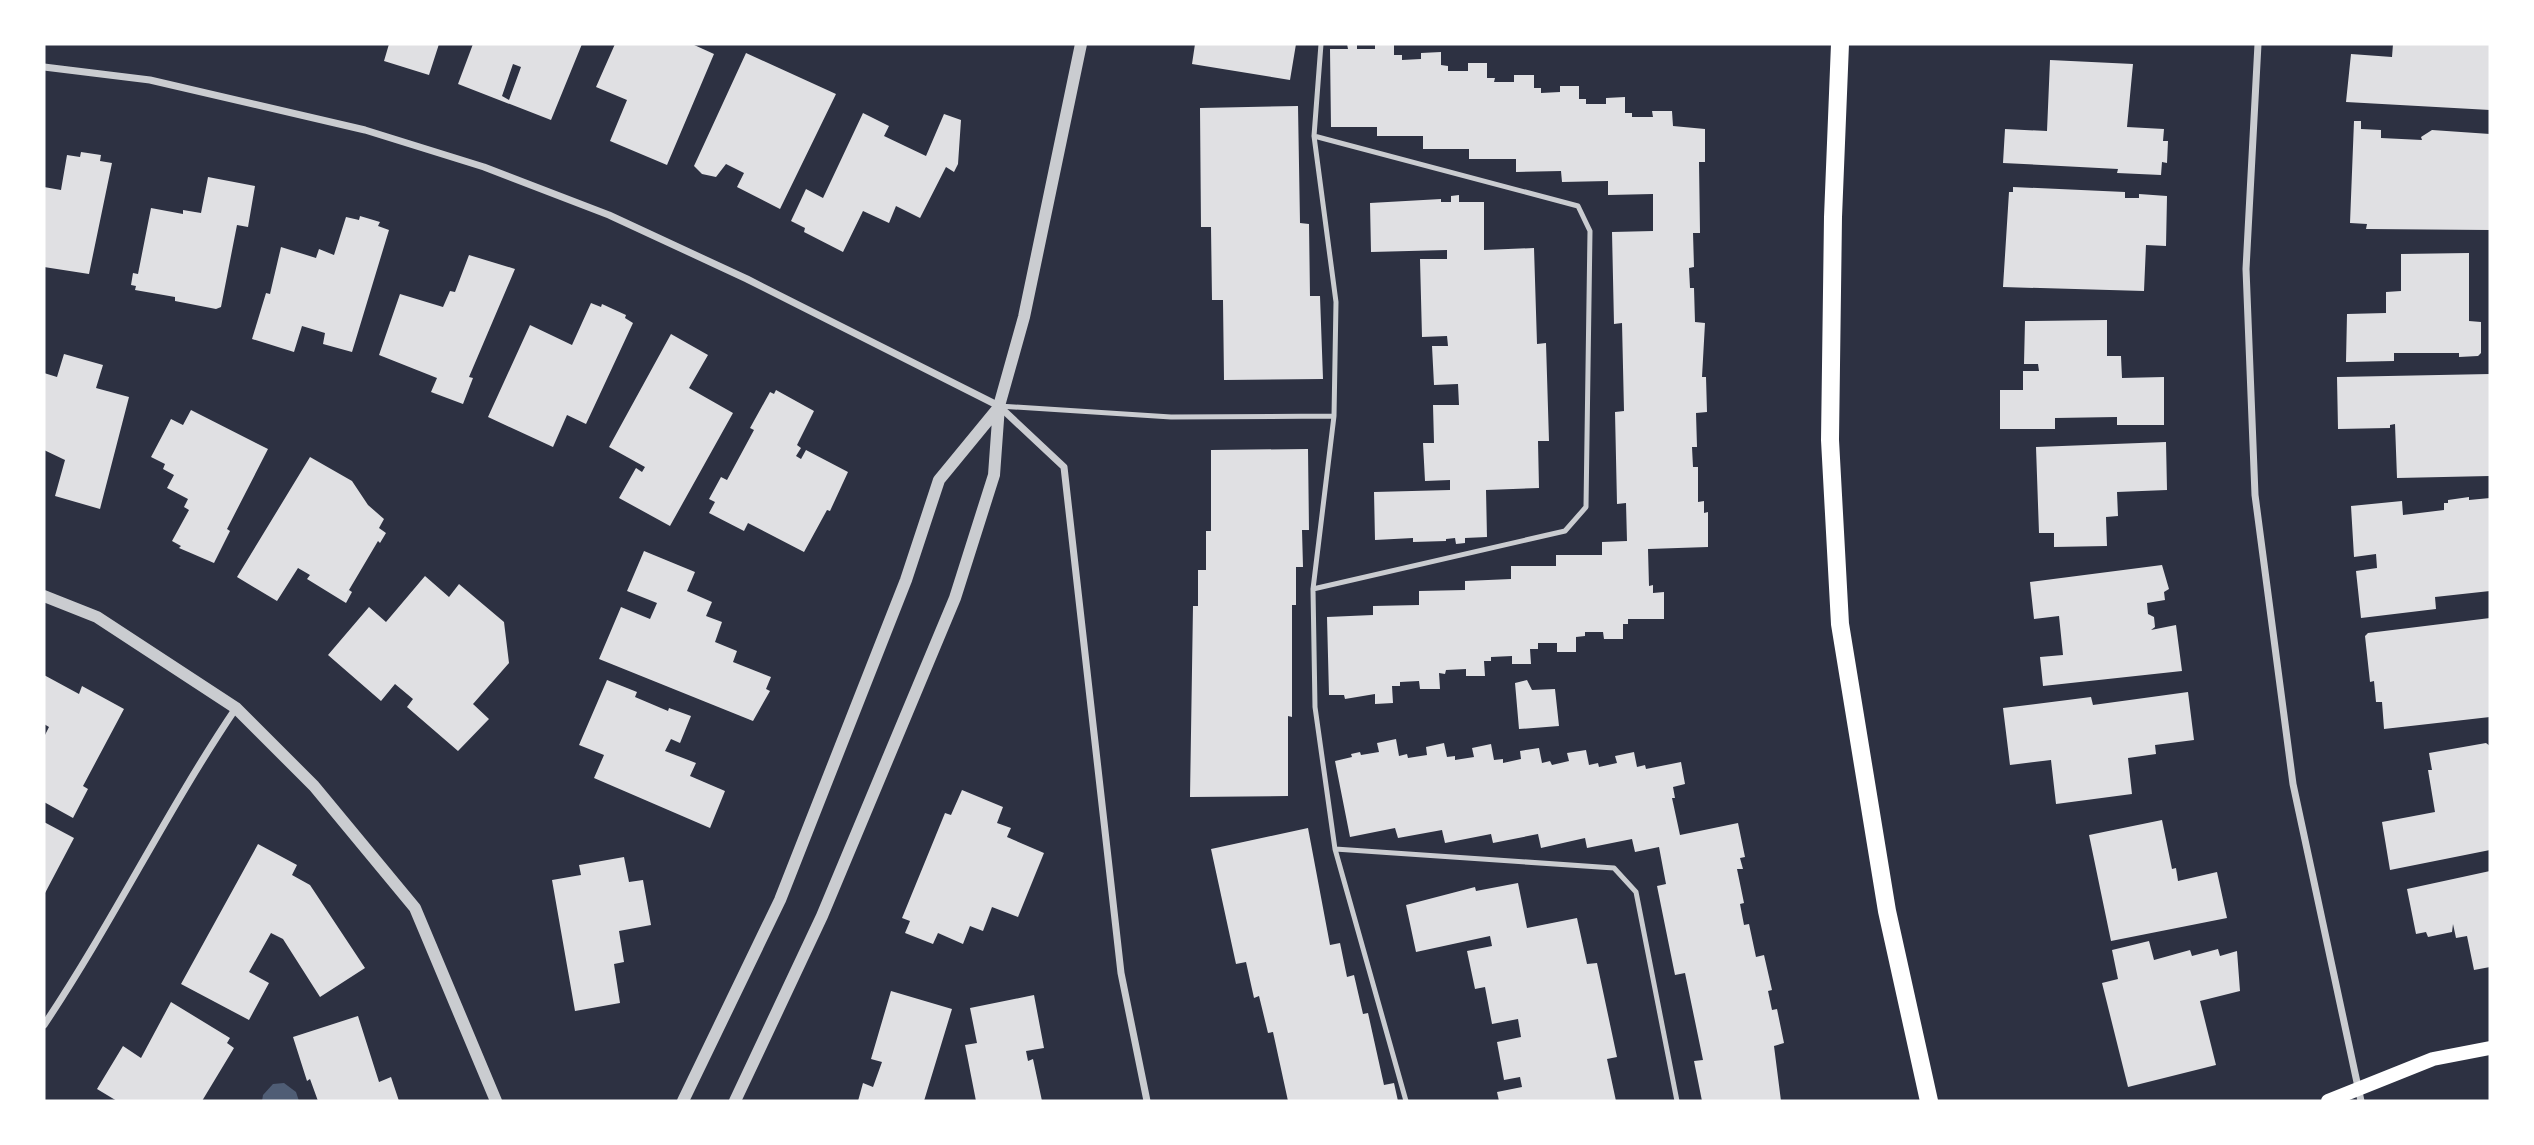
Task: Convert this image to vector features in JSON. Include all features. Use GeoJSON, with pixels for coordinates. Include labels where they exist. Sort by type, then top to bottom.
{"type":"FeatureCollection","features":[{"type":"Feature","properties":{"kind":"main road"},"geometry":{"type":"LineString","coordinates":[[1840,44],[1833,217],[1830,440],[1840,624],[1887,911],[1929,1101]]}},
{"type":"Feature","properties":{"kind":"main road"},"geometry":{"type":"LineString","coordinates":[[2328,1101],[2359,1095],[2433,1059],[2490,1048]]}},
{"type":"Feature","properties":{"kind":"street"},"geometry":{"type":"LineString","coordinates":[[735,1101],[822,916],[955,598],[994,475],[999,406],[1024,317],[1081,44]]}},
{"type":"Feature","properties":{"kind":"street"},"geometry":{"type":"LineString","coordinates":[[2258,44],[2246,269],[2255,495],[2293,784],[2359,1095]]}},
{"type":"Feature","properties":{"kind":"street"},"geometry":{"type":"LineString","coordinates":[[44,66],[150,80],[264,105],[365,130],[484,167],[634,226],[747,279],[999,406],[1064,467],[1121,973],[1147,1101]]}},
{"type":"Feature","properties":{"kind":"street"},"geometry":{"type":"LineString","coordinates":[[683,1101],[780,900],[906,580],[939,480],[999,406]]}},
{"type":"Feature","properties":{"kind":"street"},"geometry":{"type":"LineString","coordinates":[[44,596],[97,617],[236,708],[314,786],[415,908],[496,1101]]}},
{"type":"Feature","properties":{"kind":"street"},"geometry":{"type":"LineString","coordinates":[[44,1025],[86,962],[202,758],[236,708]]}},
{"type":"Feature","properties":{"kind":"lane"},"geometry":{"type":"LineString","coordinates":[[1321,44],[1314,136],[1336,302],[1334,416],[1313,589],[1315,707],[1335,849],[1406,1101]]}},
{"type":"Feature","properties":{"kind":"lane"},"geometry":{"type":"LineString","coordinates":[[1313,589],[1565,531],[1586,507],[1590,231],[1578,206],[1314,136]]}},
{"type":"Feature","properties":{"kind":"lane"},"geometry":{"type":"LineString","coordinates":[[999,406],[1171,417],[1334,416]]}},
{"type":"Feature","properties":{"kind":"lane"},"geometry":{"type":"LineString","coordinates":[[1335,849],[1614,868],[1636,892],[1677,1101]]}},
{"type":"Feature","properties":{"kind":"water"},"geometry":{"type":"Polygon","coordinates":[[[284,1083],[296,1092],[299,1101],[262,1101],[263,1095],[273,1084],[284,1083]]]}},
{"type":"Feature","properties":{"kind":"building"},"geometry":{"type":"Polygon","coordinates":[[[389,44],[439,44],[429,75],[384,61],[389,44]]]}},
{"type":"Feature","properties":{"kind":"building"},"geometry":{"type":"Polygon","coordinates":[[[473,44],[582,44],[551,120],[458,84],[473,44]],[[513,64],[502,96],[509,100],[521,67],[513,64]]]}},
{"type":"Feature","properties":{"kind":"building"},"geometry":{"type":"Polygon","coordinates":[[[615,44],[692,44],[714,54],[667,165],[610,141],[627,100],[596,87],[615,44]]]}},
{"type":"Feature","properties":{"kind":"building"},"geometry":{"type":"Polygon","coordinates":[[[1195,44],[1296,44],[1290,80],[1192,64],[1195,44]]]}},
{"type":"Feature","properties":{"kind":"building"},"geometry":{"type":"Polygon","coordinates":[[[1347,44],[1357,44],[1357,49],[1375,49],[1375,44],[1394,44],[1394,55],[1402,55],[1402,60],[1421,59],[1421,53],[1441,52],[1441,65],[1448,66],[1448,71],[1468,71],[1468,63],[1487,63],[1487,78],[1495,78],[1494,82],[1514,82],[1514,75],[1534,75],[1534,88],[1541,88],[1541,93],[1560,92],[1560,86],[1579,86],[1579,99],[1586,99],[1586,104],[1606,104],[1606,98],[1625,97],[1625,113],[1632,113],[1632,117],[1653,117],[1652,111],[1672,111],[1673,126],[1705,129],[1705,162],[1699,162],[1700,233],[1693,233],[1694,267],[1689,268],[1690,288],[1694,288],[1695,322],[1705,323],[1702,377],[1706,377],[1707,412],[1696,413],[1697,447],[1692,447],[1693,467],[1698,467],[1698,502],[1704,501],[1704,513],[1708,512],[1708,547],[1648,549],[1649,586],[1653,585],[1653,593],[1664,592],[1664,619],[1628,619],[1628,624],[1623,624],[1623,639],[1604,639],[1603,632],[1585,632],[1585,636],[1576,637],[1576,652],[1557,652],[1557,643],[1538,643],[1538,649],[1530,649],[1531,664],[1512,664],[1512,656],[1491,657],[1491,661],[1484,661],[1485,676],[1466,676],[1466,669],[1446,670],[1445,674],[1439,673],[1440,689],[1420,689],[1419,681],[1400,682],[1400,686],[1392,686],[1393,703],[1375,704],[1375,694],[1345,699],[1344,695],[1329,695],[1327,617],[1373,615],[1373,606],[1419,605],[1419,591],[1465,590],[1465,581],[1511,579],[1511,566],[1556,566],[1556,555],[1602,555],[1602,542],[1627,541],[1626,503],[1617,504],[1615,412],[1624,411],[1622,323],[1614,324],[1612,232],[1653,231],[1653,194],[1608,195],[1608,181],[1562,182],[1561,171],[1516,172],[1516,159],[1469,159],[1469,149],[1423,149],[1423,136],[1377,136],[1377,127],[1331,127],[1330,49],[1348,49],[1347,44]]]}},
{"type":"Feature","properties":{"kind":"building"},"geometry":{"type":"Polygon","coordinates":[[[2393,44],[2490,44],[2490,110],[2346,102],[2351,54],[2392,57],[2393,44]]]}},
{"type":"Feature","properties":{"kind":"building"},"geometry":{"type":"Polygon","coordinates":[[[746,53],[836,94],[780,209],[737,187],[744,173],[726,164],[716,177],[702,174],[694,166],[746,53]]]}},
{"type":"Feature","properties":{"kind":"building"},"geometry":{"type":"Polygon","coordinates":[[[2050,60],[2133,64],[2127,127],[2164,129],[2163,141],[2168,141],[2167,163],[2162,162],[2161,175],[2117,173],[2118,169],[2003,163],[2005,129],[2047,131],[2050,60]]]}},
{"type":"Feature","properties":{"kind":"building"},"geometry":{"type":"Polygon","coordinates":[[[1298,106],[1300,223],[1309,224],[1310,296],[1320,296],[1323,379],[1224,380],[1223,300],[1212,300],[1211,227],[1201,227],[1200,108],[1298,106]]]}},
{"type":"Feature","properties":{"kind":"building"},"geometry":{"type":"Polygon","coordinates":[[[863,113],[889,126],[884,136],[926,156],[944,114],[961,120],[958,164],[954,172],[946,167],[920,218],[896,206],[889,223],[863,211],[843,252],[804,232],[805,228],[791,221],[806,189],[823,198],[863,113]]]}},
{"type":"Feature","properties":{"kind":"building"},"geometry":{"type":"Polygon","coordinates":[[[2354,121],[2361,121],[2361,129],[2381,130],[2381,138],[2422,140],[2421,137],[2432,130],[2490,134],[2490,230],[2366,229],[2367,224],[2350,223],[2354,121]]]}},
{"type":"Feature","properties":{"kind":"building"},"geometry":{"type":"Polygon","coordinates":[[[81,152],[101,155],[100,161],[112,163],[89,274],[44,267],[44,187],[61,190],[67,155],[80,157],[81,152]]]}},
{"type":"Feature","properties":{"kind":"building"},"geometry":{"type":"Polygon","coordinates":[[[208,177],[255,186],[248,227],[237,225],[221,307],[216,309],[175,301],[175,297],[135,290],[136,286],[131,285],[133,273],[138,274],[151,208],[183,214],[183,210],[201,213],[208,177]]]}},
{"type":"Feature","properties":{"kind":"building"},"geometry":{"type":"Polygon","coordinates":[[[2013,187],[2125,192],[2125,198],[2139,198],[2139,194],[2167,196],[2166,246],[2146,245],[2144,291],[2003,287],[2009,192],[2013,192],[2013,187]]]}},
{"type":"Feature","properties":{"kind":"building"},"geometry":{"type":"Polygon","coordinates":[[[1459,195],[1459,202],[1484,202],[1484,250],[1534,248],[1537,344],[1546,343],[1549,441],[1538,441],[1539,488],[1486,490],[1487,537],[1465,538],[1465,543],[1456,544],[1455,538],[1446,541],[1413,542],[1413,538],[1375,540],[1374,492],[1450,490],[1450,480],[1425,481],[1423,443],[1434,443],[1433,405],[1459,405],[1458,384],[1434,385],[1432,346],[1448,346],[1447,336],[1422,337],[1420,259],[1447,259],[1447,250],[1371,252],[1370,203],[1441,199],[1441,202],[1451,202],[1451,196],[1459,195]]]}},
{"type":"Feature","properties":{"kind":"building"},"geometry":{"type":"Polygon","coordinates":[[[360,216],[380,222],[378,226],[389,230],[352,352],[323,344],[325,333],[302,326],[294,352],[252,339],[266,293],[270,294],[281,247],[316,258],[319,249],[334,255],[346,217],[359,220],[360,216]]]}},
{"type":"Feature","properties":{"kind":"building"},"geometry":{"type":"Polygon","coordinates":[[[2469,253],[2469,321],[2481,322],[2481,353],[2478,356],[2459,357],[2459,353],[2394,353],[2394,361],[2346,362],[2347,314],[2386,313],[2386,292],[2401,291],[2401,254],[2469,253]]]}},
{"type":"Feature","properties":{"kind":"building"},"geometry":{"type":"Polygon","coordinates":[[[469,255],[515,269],[469,377],[473,378],[463,404],[431,392],[437,378],[379,355],[400,294],[443,307],[450,291],[455,292],[469,255]]]}},
{"type":"Feature","properties":{"kind":"building"},"geometry":{"type":"Polygon","coordinates":[[[591,303],[601,307],[602,304],[626,315],[625,318],[633,323],[586,424],[567,415],[553,447],[488,417],[530,325],[572,345],[591,303]]]}},
{"type":"Feature","properties":{"kind":"building"},"geometry":{"type":"Polygon","coordinates":[[[2107,320],[2107,356],[2121,356],[2122,378],[2164,377],[2164,425],[2117,425],[2117,417],[2055,418],[2055,429],[2000,429],[2000,390],[2023,390],[2023,371],[2039,371],[2038,364],[2024,364],[2025,321],[2107,320]]]}},
{"type":"Feature","properties":{"kind":"building"},"geometry":{"type":"Polygon","coordinates":[[[671,334],[708,355],[689,388],[733,413],[670,526],[619,498],[636,468],[642,472],[645,467],[609,447],[671,334]]]}},
{"type":"Feature","properties":{"kind":"building"},"geometry":{"type":"Polygon","coordinates":[[[64,354],[103,365],[96,388],[129,397],[100,509],[55,496],[65,460],[44,450],[44,373],[57,377],[64,354]]]}},
{"type":"Feature","properties":{"kind":"building"},"geometry":{"type":"Polygon","coordinates":[[[2490,374],[2490,476],[2397,478],[2395,424],[2390,425],[2390,428],[2338,429],[2337,377],[2490,374]]]}},
{"type":"Feature","properties":{"kind":"building"},"geometry":{"type":"Polygon","coordinates":[[[776,390],[814,411],[797,445],[801,448],[796,456],[801,459],[806,450],[848,472],[830,511],[827,510],[804,552],[748,523],[744,531],[709,513],[715,502],[709,499],[721,477],[727,480],[754,430],[750,428],[770,392],[774,394],[776,390]]]}},
{"type":"Feature","properties":{"kind":"building"},"geometry":{"type":"Polygon","coordinates":[[[191,410],[268,449],[227,529],[230,531],[214,563],[179,548],[181,546],[172,541],[189,510],[184,507],[188,499],[167,488],[174,475],[163,469],[165,464],[151,457],[171,419],[183,425],[191,410]]]}},
{"type":"Feature","properties":{"kind":"building"},"geometry":{"type":"Polygon","coordinates":[[[2166,442],[2167,490],[2117,492],[2118,516],[2106,517],[2107,546],[2054,547],[2054,533],[2039,533],[2036,447],[2166,442]]]}},
{"type":"Feature","properties":{"kind":"building"},"geometry":{"type":"Polygon","coordinates":[[[1308,449],[1309,530],[1302,530],[1303,567],[1296,567],[1296,605],[1292,605],[1292,717],[1288,716],[1288,796],[1190,797],[1193,606],[1198,606],[1198,570],[1206,570],[1206,531],[1211,531],[1211,450],[1308,449]]]}},
{"type":"Feature","properties":{"kind":"building"},"geometry":{"type":"Polygon","coordinates":[[[310,457],[352,481],[368,505],[384,519],[379,528],[386,533],[380,543],[378,541],[349,590],[352,592],[346,603],[307,579],[310,575],[298,568],[277,601],[237,577],[310,457]]]}},
{"type":"Feature","properties":{"kind":"building"},"geometry":{"type":"Polygon","coordinates":[[[2469,497],[2469,500],[2490,498],[2490,591],[2435,597],[2436,609],[2361,618],[2356,571],[2377,568],[2376,554],[2354,557],[2351,506],[2402,501],[2403,515],[2444,510],[2444,503],[2448,503],[2448,500],[2469,497]]]}},
{"type":"Feature","properties":{"kind":"building"},"geometry":{"type":"Polygon","coordinates":[[[644,551],[695,572],[687,591],[712,602],[706,616],[722,622],[715,642],[737,651],[733,662],[771,677],[766,689],[770,691],[753,721],[599,659],[621,607],[650,619],[657,603],[627,591],[644,551]]]}},
{"type":"Feature","properties":{"kind":"building"},"geometry":{"type":"Polygon","coordinates":[[[2162,565],[2169,589],[2164,592],[2165,600],[2147,603],[2148,614],[2154,617],[2155,627],[2151,630],[2176,625],[2182,671],[2043,686],[2040,657],[2063,655],[2059,616],[2034,619],[2030,582],[2162,565]]]}},
{"type":"Feature","properties":{"kind":"building"},"geometry":{"type":"Polygon","coordinates":[[[425,576],[449,597],[459,584],[504,622],[509,663],[473,704],[489,719],[458,751],[407,707],[413,699],[395,684],[381,701],[328,655],[369,607],[386,622],[425,576]]]}},
{"type":"Feature","properties":{"kind":"building"},"geometry":{"type":"Polygon","coordinates":[[[2490,618],[2490,717],[2384,729],[2382,702],[2376,702],[2374,681],[2370,682],[2365,636],[2368,633],[2490,618]]]}},
{"type":"Feature","properties":{"kind":"building"},"geometry":{"type":"Polygon","coordinates":[[[44,675],[79,694],[82,686],[124,709],[83,786],[88,789],[73,818],[44,802],[44,737],[49,727],[44,724],[44,675]]]}},
{"type":"Feature","properties":{"kind":"building"},"geometry":{"type":"Polygon","coordinates":[[[607,680],[637,692],[635,697],[668,711],[669,708],[691,716],[680,743],[671,739],[665,751],[696,763],[690,776],[725,791],[710,828],[594,778],[604,755],[579,745],[607,680]]]}},
{"type":"Feature","properties":{"kind":"building"},"geometry":{"type":"Polygon","coordinates":[[[1527,680],[1532,690],[1555,689],[1559,726],[1519,729],[1515,683],[1527,680]]]}},
{"type":"Feature","properties":{"kind":"building"},"geometry":{"type":"Polygon","coordinates":[[[2188,692],[2194,740],[2155,745],[2156,754],[2128,758],[2132,794],[2056,804],[2051,760],[2010,765],[2003,708],[2091,697],[2093,705],[2188,692]]]}},
{"type":"Feature","properties":{"kind":"building"},"geometry":{"type":"Polygon","coordinates":[[[1396,739],[1399,756],[1407,754],[1408,758],[1427,755],[1426,747],[1444,743],[1447,757],[1455,756],[1455,760],[1474,757],[1472,748],[1491,744],[1494,760],[1503,759],[1503,763],[1521,759],[1520,751],[1539,748],[1542,763],[1550,761],[1552,765],[1569,761],[1567,753],[1586,750],[1589,765],[1598,763],[1599,767],[1617,763],[1615,756],[1634,752],[1637,767],[1645,765],[1646,769],[1681,762],[1685,784],[1673,787],[1675,798],[1672,798],[1680,835],[1738,823],[1745,857],[1740,858],[1743,869],[1737,869],[1744,903],[1740,904],[1744,925],[1749,924],[1756,957],[1764,955],[1772,990],[1768,991],[1772,1010],[1777,1009],[1784,1043],[1774,1046],[1781,1101],[1702,1101],[1694,1061],[1703,1060],[1685,973],[1675,975],[1657,886],[1666,884],[1659,847],[1635,852],[1632,839],[1587,848],[1585,838],[1541,848],[1538,834],[1493,843],[1491,834],[1445,843],[1442,830],[1398,838],[1395,828],[1350,837],[1335,761],[1360,752],[1361,755],[1379,752],[1377,743],[1396,739]]]}},
{"type":"Feature","properties":{"kind":"building"},"geometry":{"type":"Polygon","coordinates":[[[2486,743],[2490,746],[2490,850],[2390,870],[2382,822],[2435,812],[2428,770],[2432,770],[2429,753],[2486,743]]]}},
{"type":"Feature","properties":{"kind":"building"},"geometry":{"type":"Polygon","coordinates":[[[962,790],[1003,807],[997,823],[1011,828],[1007,837],[1044,853],[1018,917],[992,907],[983,931],[970,926],[963,944],[938,933],[933,944],[905,933],[910,921],[902,918],[945,813],[951,815],[962,790]]]}},
{"type":"Feature","properties":{"kind":"building"},"geometry":{"type":"Polygon","coordinates":[[[2162,820],[2172,869],[2176,868],[2178,881],[2217,872],[2227,918],[2111,941],[2089,835],[2162,820]]]}},
{"type":"Feature","properties":{"kind":"building"},"geometry":{"type":"Polygon","coordinates":[[[44,822],[74,838],[44,895],[44,822]]]}},
{"type":"Feature","properties":{"kind":"building"},"geometry":{"type":"Polygon","coordinates":[[[1308,828],[1330,945],[1340,943],[1347,977],[1354,975],[1363,1014],[1368,1013],[1384,1085],[1394,1083],[1398,1101],[1288,1101],[1273,1032],[1268,1033],[1259,996],[1254,998],[1246,962],[1236,964],[1211,849],[1308,828]]]}},
{"type":"Feature","properties":{"kind":"building"},"geometry":{"type":"Polygon","coordinates":[[[258,844],[297,865],[292,875],[310,885],[365,968],[320,997],[283,939],[271,933],[249,972],[269,983],[249,1020],[181,984],[258,844]]]}},
{"type":"Feature","properties":{"kind":"building"},"geometry":{"type":"Polygon","coordinates":[[[624,857],[629,882],[643,880],[651,925],[619,931],[624,962],[614,964],[620,1003],[575,1011],[552,880],[581,875],[579,865],[624,857]]]}},
{"type":"Feature","properties":{"kind":"building"},"geometry":{"type":"Polygon","coordinates":[[[2490,871],[2490,967],[2474,970],[2467,936],[2456,938],[2453,924],[2452,932],[2428,937],[2426,932],[2416,934],[2407,889],[2490,871]]]}},
{"type":"Feature","properties":{"kind":"building"},"geometry":{"type":"Polygon","coordinates":[[[1518,883],[1527,928],[1577,918],[1587,964],[1597,963],[1617,1057],[1607,1059],[1616,1101],[1499,1101],[1497,1092],[1522,1087],[1520,1077],[1504,1080],[1497,1042],[1521,1037],[1518,1019],[1492,1024],[1485,987],[1475,989],[1467,951],[1492,946],[1490,936],[1416,952],[1406,905],[1475,887],[1476,891],[1518,883]]]}},
{"type":"Feature","properties":{"kind":"building"},"geometry":{"type":"Polygon","coordinates":[[[2149,941],[2154,960],[2190,950],[2192,956],[2218,949],[2220,956],[2237,951],[2240,991],[2200,1001],[2216,1065],[2128,1087],[2102,983],[2118,979],[2112,950],[2149,941]]]}},
{"type":"Feature","properties":{"kind":"building"},"geometry":{"type":"Polygon","coordinates":[[[891,991],[952,1009],[924,1101],[858,1101],[863,1083],[873,1087],[882,1062],[871,1059],[891,991]]]}},
{"type":"Feature","properties":{"kind":"building"},"geometry":{"type":"Polygon","coordinates":[[[1034,995],[1044,1048],[1026,1051],[1028,1061],[1033,1059],[1042,1101],[976,1101],[965,1045],[977,1043],[970,1008],[1034,995]]]}},
{"type":"Feature","properties":{"kind":"building"},"geometry":{"type":"Polygon","coordinates":[[[171,1002],[230,1038],[227,1043],[234,1048],[202,1101],[117,1101],[97,1089],[123,1046],[141,1058],[171,1002]]]}},
{"type":"Feature","properties":{"kind":"building"},"geometry":{"type":"Polygon","coordinates":[[[358,1016],[379,1082],[391,1077],[399,1101],[318,1101],[310,1079],[307,1081],[293,1037],[358,1016]]]}}]}
